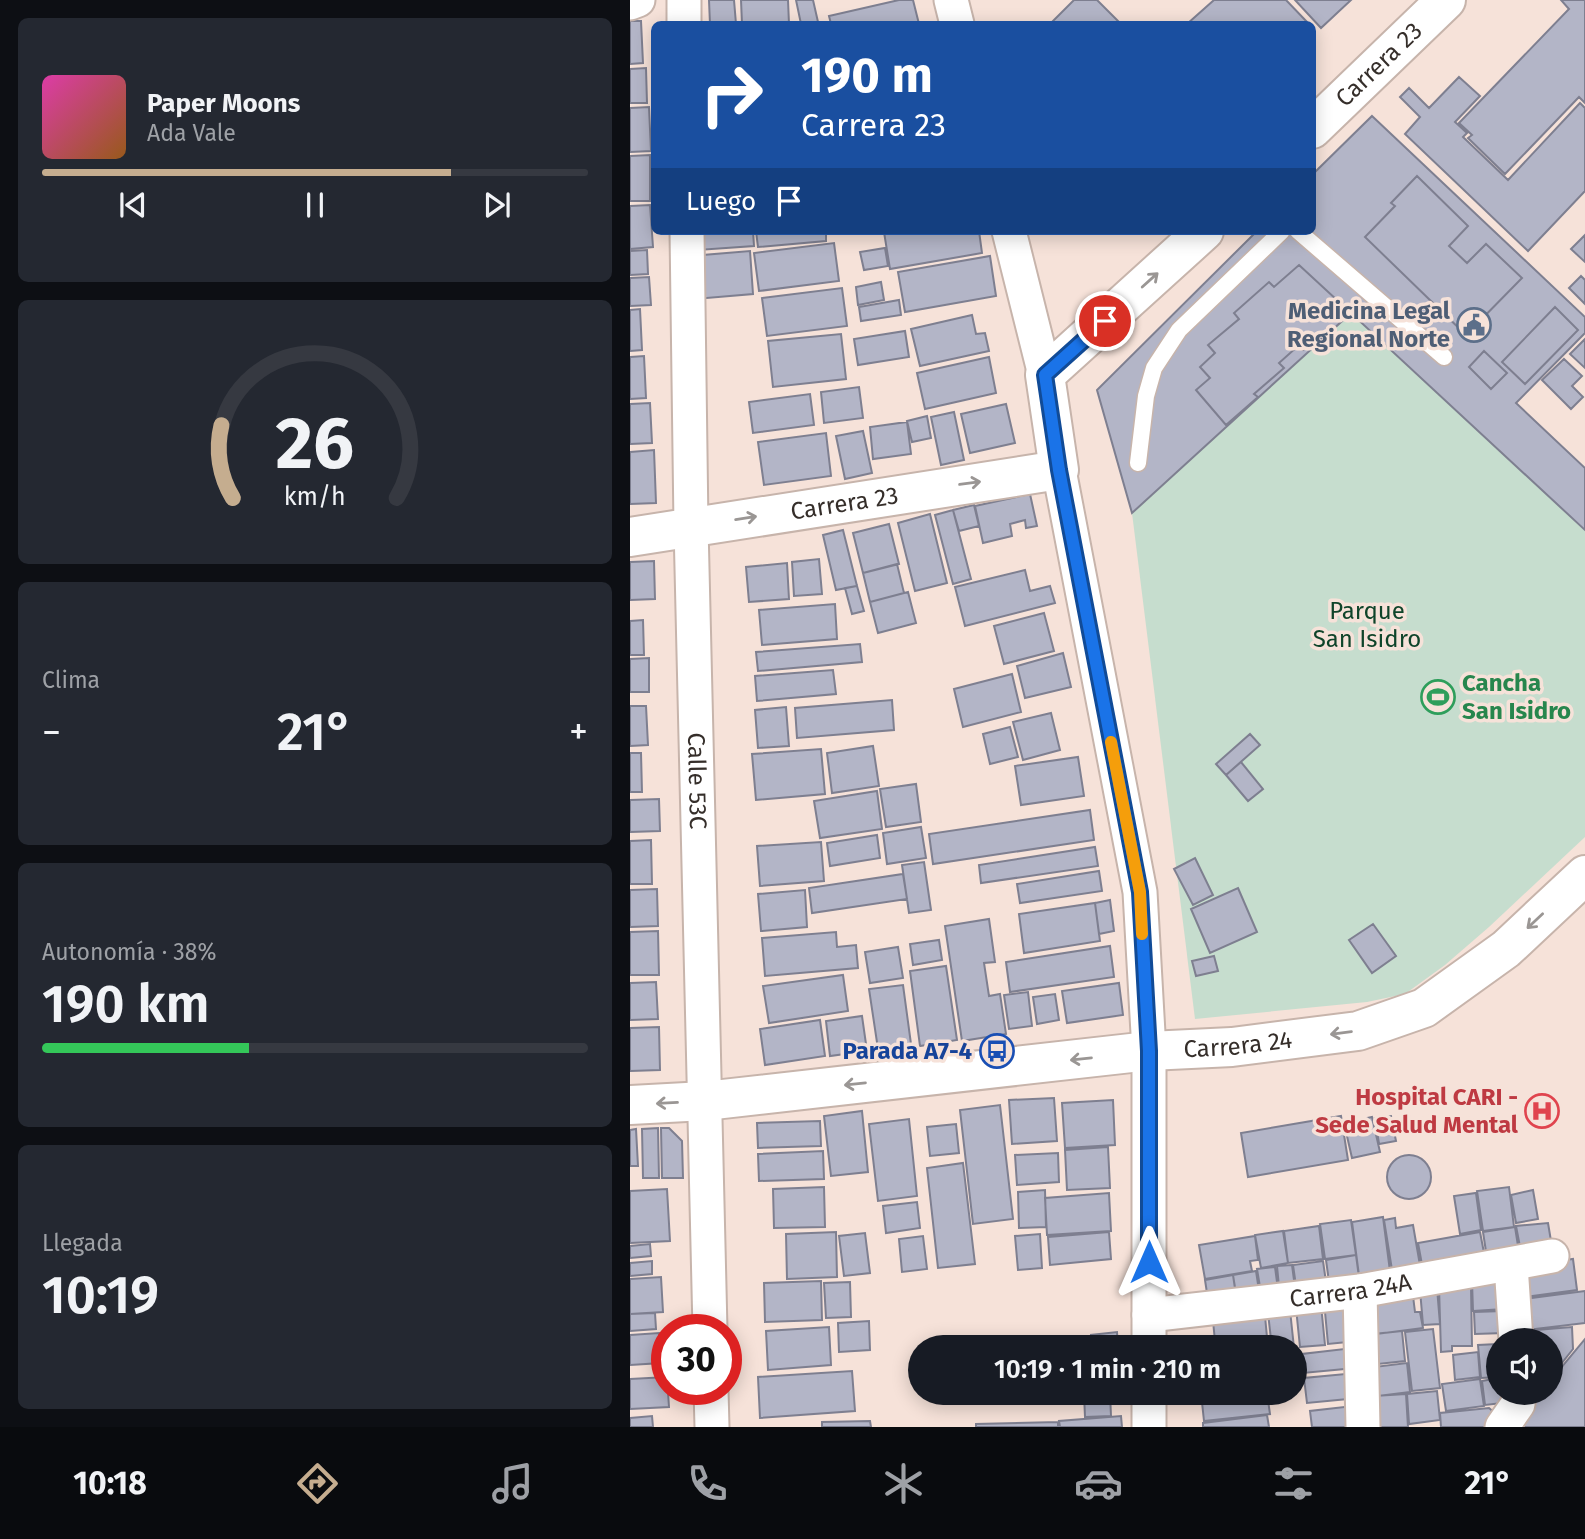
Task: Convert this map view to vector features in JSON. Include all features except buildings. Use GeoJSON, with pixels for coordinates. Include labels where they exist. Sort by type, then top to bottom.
{"type":"FeatureCollection","features":[{"type":"Feature","properties":{"kind":"street"},"geometry":{"type":"LineString","coordinates":[[630,3],[638,0]]}},
{"type":"Feature","properties":{"kind":"street"},"geometry":{"type":"LineString","coordinates":[[684,0],[684,21]]}},
{"type":"Feature","properties":{"kind":"street"},"geometry":{"type":"LineString","coordinates":[[951,0],[956,21]]}},
{"type":"Feature","properties":{"kind":"street","name":"Carrera 23"},"geometry":{"type":"LineString","coordinates":[[1316,125],[1446,0]]}},
{"type":"Feature","properties":{"kind":"street","name":"Calle 53C"},"geometry":{"type":"LineString","coordinates":[[687,235],[691,526],[710,1314]]}},
{"type":"Feature","properties":{"kind":"street"},"geometry":{"type":"LineString","coordinates":[[1010,235],[1045,375],[1059,470],[1140,892],[1149,1051],[1149,1335]]}},
{"type":"Feature","properties":{"kind":"street"},"geometry":{"type":"LineString","coordinates":[[1045,375],[1201,235]]}},
{"type":"Feature","properties":{"kind":"street","name":"Carrera 23"},"geometry":{"type":"LineString","coordinates":[[630,537],[1059,470]]}},
{"type":"Feature","properties":{"kind":"street","name":"Carrera 24"},"geometry":{"type":"LineString","coordinates":[[630,1105],[705,1101],[1149,1051],[1232,1047],[1359,1031],[1424,1008],[1506,949],[1585,875]]}},
{"type":"Feature","properties":{"kind":"street","name":"Carrera 24A"},"geometry":{"type":"LineString","coordinates":[[1149,1315],[1360,1291],[1552,1256]]}},
{"type":"Feature","properties":{"kind":"street"},"geometry":{"type":"LineString","coordinates":[[1511,1265],[1515,1328]]}},
{"type":"Feature","properties":{"kind":"street"},"geometry":{"type":"LineString","coordinates":[[1360,1291],[1363,1427]]}},
{"type":"Feature","properties":{"kind":"street"},"geometry":{"type":"LineString","coordinates":[[711,1405],[712,1427]]}},
{"type":"Feature","properties":{"kind":"street"},"geometry":{"type":"LineString","coordinates":[[1149,1405],[1149,1427]]}},
{"type":"Feature","properties":{"kind":"street"},"geometry":{"type":"LineString","coordinates":[[1502,1427],[1517,1405]]}},
{"type":"Feature","properties":{"kind":"lane"},"geometry":{"type":"LineString","coordinates":[[1138,463],[1146,396],[1154,368],[1179,330],[1278,235]]}},
{"type":"Feature","properties":{"kind":"lane"},"geometry":{"type":"LineString","coordinates":[[1303,235],[1444,357]]}},
{"type":"Feature","properties":{"kind":"green space","name":"Parque San Isidro"},"geometry":{"type":"Polygon","coordinates":[[[1351,313],[1585,529],[1585,837],[1489,927],[1445,965],[1405,994],[1367,1002],[1195,1019],[1132,513],[1351,313]]]}},
{"type":"Feature","properties":{"kind":"slow traffic"},"geometry":{"type":"LineString","coordinates":[[1111,742],[1140,892],[1142,934]]}},
{"type":"Feature","properties":{"kind":"place","name":"Medicina Legal Regional Norte"},"geometry":{"type":"Point","coordinates":[1474,325]}},
{"type":"Feature","properties":{"kind":"place","name":"Cancha San Isidro"},"geometry":{"type":"Point","coordinates":[1438,697]}},
{"type":"Feature","properties":{"kind":"place","name":"Parada A7-4"},"geometry":{"type":"Point","coordinates":[997,1051]}},
{"type":"Feature","properties":{"kind":"place","name":"Hospital CARI - Sede Salud Mental"},"geometry":{"type":"Point","coordinates":[1542,1111]}},
{"type":"Feature","properties":{"kind":"route"},"geometry":{"type":"LineString","coordinates":[[1105,321],[1045,375],[1059,470],[1140,892],[1149,1051],[1149,1262]]}}]}
